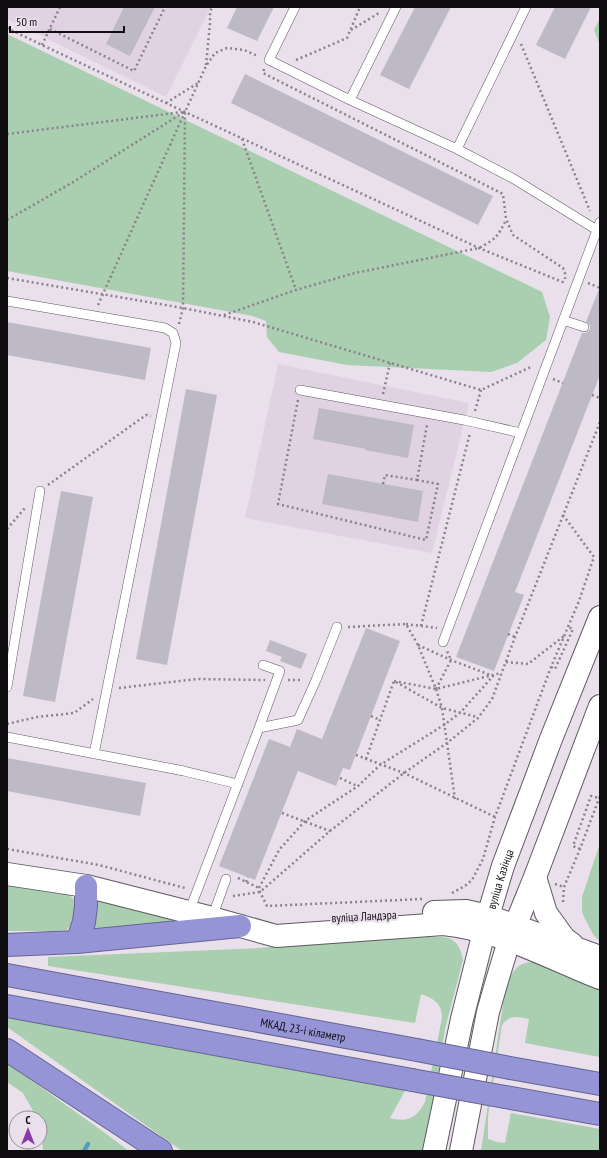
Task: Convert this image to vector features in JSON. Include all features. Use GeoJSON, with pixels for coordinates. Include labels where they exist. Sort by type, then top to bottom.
{"type":"FeatureCollection","features":[{"type":"Feature","properties":{"kind":"highway"},"geometry":{"type":"LineString","coordinates":[[77,942],[84,922],[86,886]]}},
{"type":"Feature","properties":{"kind":"highway"},"geometry":{"type":"LineString","coordinates":[[7,944],[77,942],[240,926]]}},
{"type":"Feature","properties":{"kind":"highway","name":"МКАД, 23-і кіламетр"},"geometry":{"type":"LineString","coordinates":[[7,975],[600,1084]]}},
{"type":"Feature","properties":{"kind":"highway"},"geometry":{"type":"LineString","coordinates":[[7,1006],[600,1114]]}},
{"type":"Feature","properties":{"kind":"highway"},"geometry":{"type":"LineString","coordinates":[[7,1050],[161,1151]]}},
{"type":"Feature","properties":{"kind":"main road","name":"вуліца Казінца"},"geometry":{"type":"LineString","coordinates":[[434,1151],[462,1018],[486,923],[503,866],[548,746],[600,617]]}},
{"type":"Feature","properties":{"kind":"main road"},"geometry":{"type":"LineString","coordinates":[[461,1151],[488,1012],[512,933],[535,877],[600,706]]}},
{"type":"Feature","properties":{"kind":"main road","name":"вуліца Ландэра"},"geometry":{"type":"LineString","coordinates":[[7,874],[86,886],[189,912],[215,908],[240,926],[286,921],[466,911],[486,923],[512,933]]}},
{"type":"Feature","properties":{"kind":"main road"},"geometry":{"type":"LineString","coordinates":[[535,877],[546,912],[564,938],[577,947],[600,957]]}},
{"type":"Feature","properties":{"kind":"main road"},"geometry":{"type":"LineString","coordinates":[[512,933],[577,947]]}},
{"type":"Feature","properties":{"kind":"main road"},"geometry":{"type":"LineString","coordinates":[[512,933],[600,978]]}},
{"type":"Feature","properties":{"kind":"lane"},"geometry":{"type":"LineString","coordinates":[[295,7],[268,60],[457,150],[514,179],[599,226],[443,642]]}},
{"type":"Feature","properties":{"kind":"lane"},"geometry":{"type":"LineString","coordinates":[[350,100],[396,7]]}},
{"type":"Feature","properties":{"kind":"lane"},"geometry":{"type":"LineString","coordinates":[[457,150],[526,7]]}},
{"type":"Feature","properties":{"kind":"lane"},"geometry":{"type":"LineString","coordinates":[[7,301],[165,328],[173,333],[176,343],[94,754]]}},
{"type":"Feature","properties":{"kind":"lane"},"geometry":{"type":"LineString","coordinates":[[564,320],[584,327]]}},
{"type":"Feature","properties":{"kind":"lane"},"geometry":{"type":"LineString","coordinates":[[300,390],[472,422],[521,433]]}},
{"type":"Feature","properties":{"kind":"lane"},"geometry":{"type":"LineString","coordinates":[[7,687],[40,491]]}},
{"type":"Feature","properties":{"kind":"lane"},"geometry":{"type":"LineString","coordinates":[[260,728],[298,720],[337,627]]}},
{"type":"Feature","properties":{"kind":"lane"},"geometry":{"type":"LineString","coordinates":[[189,912],[260,728],[280,671],[263,665]]}},
{"type":"Feature","properties":{"kind":"lane"},"geometry":{"type":"LineString","coordinates":[[7,737],[184,771],[238,784]]}},
{"type":"Feature","properties":{"kind":"lane"},"geometry":{"type":"LineString","coordinates":[[215,908],[226,879]]}},
{"type":"Feature","properties":{"kind":"path"},"geometry":{"type":"LineString","coordinates":[[42,45],[60,7]]}},
{"type":"Feature","properties":{"kind":"path"},"geometry":{"type":"LineString","coordinates":[[50,29],[134,71],[166,7]]}},
{"type":"Feature","properties":{"kind":"path"},"geometry":{"type":"LineString","coordinates":[[206,66],[210,11],[213,7]]}},
{"type":"Feature","properties":{"kind":"path"},"geometry":{"type":"LineString","coordinates":[[281,66],[347,38],[360,7]]}},
{"type":"Feature","properties":{"kind":"path"},"geometry":{"type":"LineString","coordinates":[[350,30],[384,11]]}},
{"type":"Feature","properties":{"kind":"path"},"geometry":{"type":"LineString","coordinates":[[7,28],[184,112],[479,248],[565,284],[574,291]]}},
{"type":"Feature","properties":{"kind":"path"},"geometry":{"type":"LineString","coordinates":[[515,29],[599,226]]}},
{"type":"Feature","properties":{"kind":"path"},"geometry":{"type":"LineString","coordinates":[[93,316],[206,66],[215,53],[227,48],[244,50],[268,60],[263,73],[503,194],[506,219],[512,235],[563,268],[565,273],[565,284]]}},
{"type":"Feature","properties":{"kind":"path"},"geometry":{"type":"LineString","coordinates":[[166,103],[198,83]]}},
{"type":"Feature","properties":{"kind":"path"},"geometry":{"type":"LineString","coordinates":[[7,134],[184,112]]}},
{"type":"Feature","properties":{"kind":"path"},"geometry":{"type":"LineString","coordinates":[[7,220],[74,181],[184,112]]}},
{"type":"Feature","properties":{"kind":"path"},"geometry":{"type":"LineString","coordinates":[[176,343],[183,308],[184,112]]}},
{"type":"Feature","properties":{"kind":"path"},"geometry":{"type":"LineString","coordinates":[[242,138],[296,290]]}},
{"type":"Feature","properties":{"kind":"path"},"geometry":{"type":"LineString","coordinates":[[223,316],[296,290],[355,273],[479,248],[493,241],[500,232],[506,219]]}},
{"type":"Feature","properties":{"kind":"path"},"geometry":{"type":"LineString","coordinates":[[7,278],[183,308],[253,322],[481,390],[549,359]]}},
{"type":"Feature","properties":{"kind":"path"},"geometry":{"type":"LineString","coordinates":[[380,405],[390,362]]}},
{"type":"Feature","properties":{"kind":"path"},"geometry":{"type":"LineString","coordinates":[[300,390],[278,504],[426,540],[438,484],[385,475],[383,484]]}},
{"type":"Feature","properties":{"kind":"path"},"geometry":{"type":"LineString","coordinates":[[421,626],[481,390]]}},
{"type":"Feature","properties":{"kind":"path"},"geometry":{"type":"LineString","coordinates":[[592,395],[600,398]]}},
{"type":"Feature","properties":{"kind":"path"},"geometry":{"type":"LineString","coordinates":[[7,529],[40,491],[146,415],[161,419]]}},
{"type":"Feature","properties":{"kind":"path"},"geometry":{"type":"LineString","coordinates":[[417,480],[428,418]]}},
{"type":"Feature","properties":{"kind":"path"},"geometry":{"type":"LineString","coordinates":[[215,908],[260,892],[330,831],[478,718],[492,699],[600,422]]}},
{"type":"Feature","properties":{"kind":"path"},"geometry":{"type":"LineString","coordinates":[[449,894],[465,886],[472,880],[483,859],[495,818],[551,667],[579,601],[594,557],[563,516]]}},
{"type":"Feature","properties":{"kind":"path"},"geometry":{"type":"LineString","coordinates":[[406,624],[418,645],[442,708],[455,799]]}},
{"type":"Feature","properties":{"kind":"path"},"geometry":{"type":"LineString","coordinates":[[337,627],[406,624],[447,630]]}},
{"type":"Feature","properties":{"kind":"path"},"geometry":{"type":"LineString","coordinates":[[551,667],[555,669],[573,629],[568,627]]}},
{"type":"Feature","properties":{"kind":"path"},"geometry":{"type":"LineString","coordinates":[[508,634],[515,637]]}},
{"type":"Feature","properties":{"kind":"path"},"geometry":{"type":"LineString","coordinates":[[506,662],[528,664],[564,636]]}},
{"type":"Feature","properties":{"kind":"path"},"geometry":{"type":"LineString","coordinates":[[443,642],[451,660]]}},
{"type":"Feature","properties":{"kind":"path"},"geometry":{"type":"LineString","coordinates":[[418,645],[451,660],[493,676]]}},
{"type":"Feature","properties":{"kind":"path"},"geometry":{"type":"LineString","coordinates":[[436,689],[451,660]]}},
{"type":"Feature","properties":{"kind":"path"},"geometry":{"type":"LineString","coordinates":[[394,681],[436,689],[501,673]]}},
{"type":"Feature","properties":{"kind":"path"},"geometry":{"type":"LineString","coordinates":[[427,898],[266,906],[259,888],[279,850],[305,821],[358,786],[380,765],[444,725],[461,712],[493,676]]}},
{"type":"Feature","properties":{"kind":"path"},"geometry":{"type":"LineString","coordinates":[[7,724],[37,717],[74,713],[107,689],[197,679],[316,680]]}},
{"type":"Feature","properties":{"kind":"path"},"geometry":{"type":"LineString","coordinates":[[394,681],[442,708],[461,712],[478,718]]}},
{"type":"Feature","properties":{"kind":"path"},"geometry":{"type":"LineString","coordinates":[[366,759],[394,681]]}},
{"type":"Feature","properties":{"kind":"path"},"geometry":{"type":"LineString","coordinates":[[371,716],[380,720]]}},
{"type":"Feature","properties":{"kind":"path"},"geometry":{"type":"LineString","coordinates":[[356,755],[404,773],[495,818]]}},
{"type":"Feature","properties":{"kind":"path"},"geometry":{"type":"LineString","coordinates":[[340,778],[358,786]]}},
{"type":"Feature","properties":{"kind":"path"},"geometry":{"type":"LineString","coordinates":[[563,908],[564,887],[580,848],[600,797],[592,796],[573,846],[580,848]]}},
{"type":"Feature","properties":{"kind":"path"},"geometry":{"type":"LineString","coordinates":[[282,813],[330,831]]}},
{"type":"Feature","properties":{"kind":"path"},"geometry":{"type":"LineString","coordinates":[[7,849],[99,865],[197,892]]}},
{"type":"Feature","properties":{"kind":"path"},"geometry":{"type":"LineString","coordinates":[[246,882],[248,877]]}},
{"type":"Feature","properties":{"kind":"path"},"geometry":{"type":"LineString","coordinates":[[253,885],[259,888]]}},
{"type":"Feature","properties":{"kind":"shaded area"},"geometry":{"type":"Polygon","coordinates":[[[7,7],[211,7],[166,97],[7,19],[7,7]]]}},
{"type":"Feature","properties":{"kind":"shaded area"},"geometry":{"type":"Polygon","coordinates":[[[278,364],[469,403],[432,553],[245,518],[278,364]]]}},
{"type":"Feature","properties":{"kind":"green space"},"geometry":{"type":"Polygon","coordinates":[[[600,18],[600,45],[594,30],[600,18]]]}},
{"type":"Feature","properties":{"kind":"green space"},"geometry":{"type":"Polygon","coordinates":[[[7,34],[542,292],[550,317],[546,340],[517,363],[491,372],[347,365],[279,352],[267,337],[266,321],[253,316],[7,271],[7,34]]]}},
{"type":"Feature","properties":{"kind":"green space"},"geometry":{"type":"Polygon","coordinates":[[[600,843],[600,942],[593,934],[584,917],[582,911],[582,897],[600,843]]]}},
{"type":"Feature","properties":{"kind":"green space"},"geometry":{"type":"Polygon","coordinates":[[[7,884],[65,892],[74,900],[77,918],[66,930],[7,931],[7,884]]]}},
{"type":"Feature","properties":{"kind":"green space"},"geometry":{"type":"Polygon","coordinates":[[[96,896],[180,919],[177,925],[88,930],[96,896]]]}},
{"type":"Feature","properties":{"kind":"green space"},"geometry":{"type":"Polygon","coordinates":[[[426,935],[426,937],[451,939],[458,946],[463,960],[445,1029],[426,1151],[182,1151],[7,1027],[7,1018],[407,1087],[390,1118],[402,1120],[407,1119],[419,1112],[425,1102],[442,1018],[439,1005],[426,996],[421,994],[415,1023],[48,966],[48,957],[259,948],[426,935]]]}},
{"type":"Feature","properties":{"kind":"green space"},"geometry":{"type":"Polygon","coordinates":[[[540,961],[600,981],[600,1057],[525,1043],[529,1019],[514,1017],[508,1019],[502,1025],[488,1116],[488,1139],[505,1143],[511,1113],[600,1129],[600,1151],[481,1151],[506,984],[519,966],[522,964],[540,961]]]}},
{"type":"Feature","properties":{"kind":"green space"},"geometry":{"type":"Polygon","coordinates":[[[7,1063],[129,1151],[43,1151],[48,1150],[48,1110],[33,1110],[23,1093],[7,1082],[7,1063]]]}},
{"type":"Feature","properties":{"kind":"building"},"geometry":{"type":"Polygon","coordinates":[[[124,7],[155,7],[130,56],[106,44],[124,7]]]}},
{"type":"Feature","properties":{"kind":"building"},"geometry":{"type":"Polygon","coordinates":[[[237,7],[274,7],[257,41],[227,28],[237,7]]]}},
{"type":"Feature","properties":{"kind":"building"},"geometry":{"type":"Polygon","coordinates":[[[415,7],[451,7],[409,89],[380,75],[415,7]]]}},
{"type":"Feature","properties":{"kind":"building"},"geometry":{"type":"Polygon","coordinates":[[[555,7],[591,7],[565,59],[536,45],[555,7]]]}},
{"type":"Feature","properties":{"kind":"building"},"geometry":{"type":"Polygon","coordinates":[[[245,74],[493,196],[478,225],[231,103],[245,74]]]}},
{"type":"Feature","properties":{"kind":"building"},"geometry":{"type":"Polygon","coordinates":[[[599,289],[600,375],[515,592],[524,595],[494,671],[456,657],[582,333],[586,333],[590,329],[590,325],[586,322],[599,289]]]}},
{"type":"Feature","properties":{"kind":"building"},"geometry":{"type":"Polygon","coordinates":[[[7,322],[151,348],[145,380],[7,355],[7,322]]]}},
{"type":"Feature","properties":{"kind":"building"},"geometry":{"type":"Polygon","coordinates":[[[186,389],[217,395],[167,665],[136,659],[186,389]]]}},
{"type":"Feature","properties":{"kind":"building"},"geometry":{"type":"Polygon","coordinates":[[[319,408],[414,425],[408,458],[313,439],[319,408]]]}},
{"type":"Feature","properties":{"kind":"building"},"geometry":{"type":"Polygon","coordinates":[[[328,474],[423,491],[418,522],[322,504],[328,474]]]}},
{"type":"Feature","properties":{"kind":"building"},"geometry":{"type":"Polygon","coordinates":[[[61,491],[93,497],[55,702],[23,696],[61,491]]]}},
{"type":"Feature","properties":{"kind":"building"},"geometry":{"type":"Polygon","coordinates":[[[366,628],[400,641],[350,770],[343,768],[336,786],[298,771],[255,880],[219,866],[269,739],[290,747],[297,729],[322,739],[366,628]]]}},
{"type":"Feature","properties":{"kind":"building"},"geometry":{"type":"Polygon","coordinates":[[[270,640],[307,654],[301,669],[280,661],[282,657],[266,651],[270,640]]]}},
{"type":"Feature","properties":{"kind":"building"},"geometry":{"type":"Polygon","coordinates":[[[7,758],[146,783],[140,816],[7,791],[7,758]]]}},
{"type":"Feature","properties":{"kind":"waterway"},"geometry":{"type":"LineString","coordinates":[[84,1151],[88,1144]]}}]}
